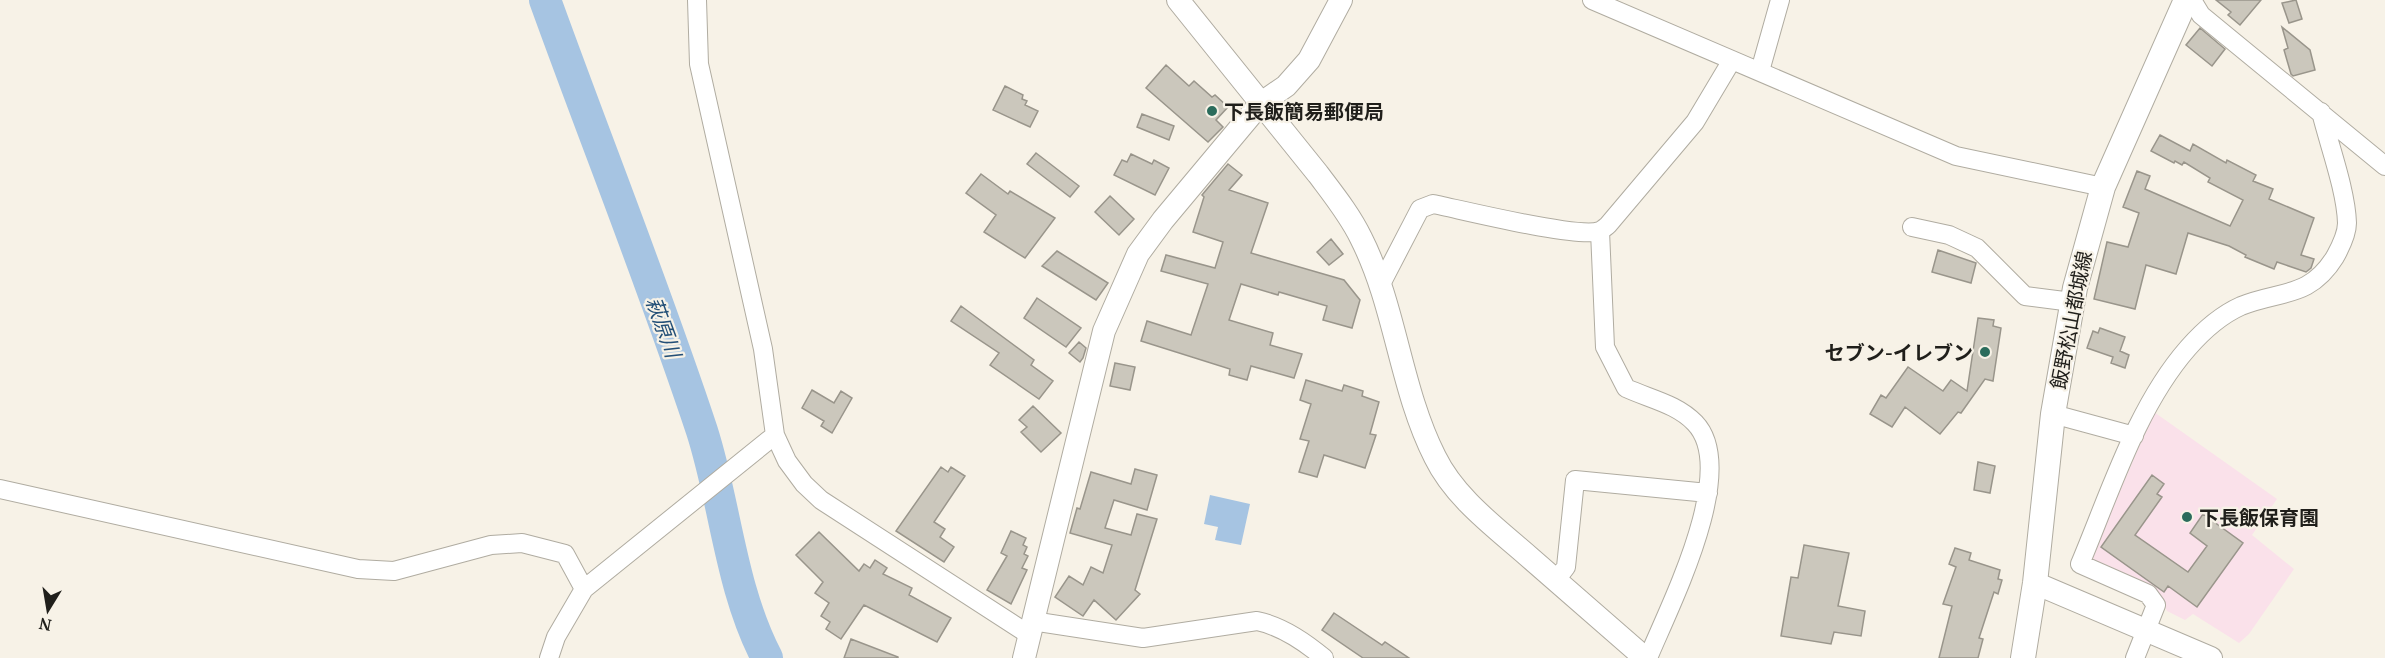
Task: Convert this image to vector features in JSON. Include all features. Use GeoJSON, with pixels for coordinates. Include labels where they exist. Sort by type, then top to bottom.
{"type":"FeatureCollection","features":[{"type":"Feature","properties":{"kind":"main road","name":"飯野松山都城線"},"geometry":{"type":"LineString","coordinates":[[2024,658],[2053,414],[2072,302],[2103,187],[2186,0]]}},
{"type":"Feature","properties":{"kind":"street"},"geometry":{"type":"LineString","coordinates":[[698,0],[699,63],[763,349],[768,441],[804,484],[820,500],[1030,628],[1143,638],[1257,621],[1272,624],[1324,658]]}},
{"type":"Feature","properties":{"kind":"street"},"geometry":{"type":"LineString","coordinates":[[1178,0],[1340,203],[1361,238],[1380,286],[1421,427],[1436,460],[1454,487],[1480,514],[1646,658],[1698,535],[1708,493],[1710,469],[1708,443],[1697,425],[1685,414],[1669,404],[1626,388],[1611,362],[1605,346],[1600,231]]}},
{"type":"Feature","properties":{"kind":"street"},"geometry":{"type":"LineString","coordinates":[[1024,658],[1104,331],[1124,283],[1138,254],[1163,220],[1260,104],[1286,86],[1309,60],[1341,0]]}},
{"type":"Feature","properties":{"kind":"street"},"geometry":{"type":"LineString","coordinates":[[1592,0],[1956,156],[2103,187]]}},
{"type":"Feature","properties":{"kind":"street"},"geometry":{"type":"LineString","coordinates":[[1760,71],[1780,0]]}},
{"type":"Feature","properties":{"kind":"street"},"geometry":{"type":"LineString","coordinates":[[2192,0],[2201,15],[2385,166]]}},
{"type":"Feature","properties":{"kind":"street"},"geometry":{"type":"LineString","coordinates":[[1380,286],[1420,209],[1433,204],[1554,229],[1600,231],[1608,225],[1695,122],[1732,60]]}},
{"type":"Feature","properties":{"kind":"street"},"geometry":{"type":"LineString","coordinates":[[2135,658],[2156,605],[2148,594],[2080,564],[2134,436],[2165,376],[2209,326],[2241,306],[2309,286],[2326,272],[2340,249],[2347,225],[2321,112]]}},
{"type":"Feature","properties":{"kind":"street"},"geometry":{"type":"LineString","coordinates":[[1912,227],[1949,235],[1977,248],[2025,296],[2072,302]]}},
{"type":"Feature","properties":{"kind":"street"},"geometry":{"type":"LineString","coordinates":[[2053,414],[2134,436]]}},
{"type":"Feature","properties":{"kind":"street"},"geometry":{"type":"LineString","coordinates":[[549,658],[556,637],[590,585],[768,441]]}},
{"type":"Feature","properties":{"kind":"street"},"geometry":{"type":"LineString","coordinates":[[1556,580],[1566,567],[1575,480],[1708,493]]}},
{"type":"Feature","properties":{"kind":"street"},"geometry":{"type":"LineString","coordinates":[[0,489],[358,569],[394,571],[491,545],[522,543],[565,554],[590,585]]}},
{"type":"Feature","properties":{"kind":"street"},"geometry":{"type":"LineString","coordinates":[[2034,583],[2211,658]]}},
{"type":"Feature","properties":{"kind":"shaded area","name":"下長飯保育園"},"geometry":{"type":"Polygon","coordinates":[[[2154,412],[2277,499],[2252,535],[2294,569],[2249,634],[2239,643],[2193,614],[2185,620],[2167,611],[2158,594],[2092,564],[2091,558],[2154,412]]]}},
{"type":"Feature","properties":{"kind":"water"},"geometry":{"type":"Polygon","coordinates":[[[1210,495],[1250,504],[1241,545],[1215,540],[1218,527],[1204,524],[1210,495]]]}},
{"type":"Feature","properties":{"kind":"building"},"geometry":{"type":"Polygon","coordinates":[[[2216,0],[2261,0],[2240,25],[2228,15],[2231,12],[2216,0]]]}},
{"type":"Feature","properties":{"kind":"building"},"geometry":{"type":"Polygon","coordinates":[[[2296,0],[2302,19],[2289,23],[2282,3],[2296,0]]]}},
{"type":"Feature","properties":{"kind":"building"},"geometry":{"type":"Polygon","coordinates":[[[2282,27],[2310,50],[2315,70],[2293,76],[2291,74],[2284,50],[2288,48],[2282,27]]]}},
{"type":"Feature","properties":{"kind":"building"},"geometry":{"type":"Polygon","coordinates":[[[2200,28],[2225,49],[2212,66],[2186,45],[2200,28]]]}},
{"type":"Feature","properties":{"kind":"building"},"geometry":{"type":"Polygon","coordinates":[[[1166,65],[1189,86],[1194,81],[1228,107],[1216,120],[1223,127],[1208,142],[1146,88],[1166,65]]]}},
{"type":"Feature","properties":{"kind":"building"},"geometry":{"type":"Polygon","coordinates":[[[1005,86],[1023,95],[1022,99],[1027,101],[1025,105],[1038,111],[1030,127],[993,110],[1005,86]]]}},
{"type":"Feature","properties":{"kind":"building"},"geometry":{"type":"Polygon","coordinates":[[[1142,114],[1174,126],[1169,140],[1137,127],[1142,114]]]}},
{"type":"Feature","properties":{"kind":"building"},"geometry":{"type":"Polygon","coordinates":[[[2160,135],[2190,151],[2193,144],[2226,163],[2227,160],[2256,175],[2253,181],[2273,189],[2269,199],[2314,218],[2301,255],[2314,259],[2311,268],[2306,272],[2277,262],[2274,269],[2245,257],[2246,255],[2229,246],[2188,233],[2176,274],[2146,265],[2135,309],[2094,299],[2107,242],[2128,247],[2139,213],[2123,207],[2137,171],[2150,176],[2145,189],[2230,226],[2243,200],[2208,182],[2210,178],[2184,162],[2182,165],[2175,161],[2174,163],[2151,151],[2160,135]]]}},
{"type":"Feature","properties":{"kind":"building"},"geometry":{"type":"Polygon","coordinates":[[[1036,153],[1079,186],[1070,197],[1027,164],[1036,153]]]}},
{"type":"Feature","properties":{"kind":"building"},"geometry":{"type":"Polygon","coordinates":[[[1131,154],[1152,164],[1154,160],[1169,168],[1155,195],[1114,175],[1122,160],[1127,162],[1131,154]]]}},
{"type":"Feature","properties":{"kind":"building"},"geometry":{"type":"Polygon","coordinates":[[[1228,164],[1242,175],[1229,190],[1268,203],[1251,253],[1344,280],[1360,300],[1352,328],[1323,320],[1327,306],[1241,284],[1229,320],[1273,333],[1270,345],[1302,354],[1294,378],[1251,366],[1247,380],[1229,375],[1230,369],[1141,341],[1147,321],[1191,335],[1208,284],[1161,271],[1166,255],[1215,268],[1223,242],[1193,232],[1204,197],[1202,195],[1228,164]]]}},
{"type":"Feature","properties":{"kind":"building"},"geometry":{"type":"Polygon","coordinates":[[[981,174],[1008,194],[1010,191],[1055,218],[1025,258],[984,232],[996,215],[966,193],[981,174]]]}},
{"type":"Feature","properties":{"kind":"building"},"geometry":{"type":"Polygon","coordinates":[[[1110,196],[1134,219],[1119,235],[1095,212],[1110,196]]]}},
{"type":"Feature","properties":{"kind":"building"},"geometry":{"type":"Polygon","coordinates":[[[1331,239],[1343,254],[1329,265],[1317,252],[1331,239]]]}},
{"type":"Feature","properties":{"kind":"building"},"geometry":{"type":"Polygon","coordinates":[[[1938,250],[1976,263],[1971,283],[1932,272],[1938,250]]]}},
{"type":"Feature","properties":{"kind":"building"},"geometry":{"type":"Polygon","coordinates":[[[1057,251],[1108,283],[1096,300],[1042,266],[1057,251]]]}},
{"type":"Feature","properties":{"kind":"building"},"geometry":{"type":"Polygon","coordinates":[[[1037,298],[1081,328],[1066,347],[1024,318],[1037,298]]]}},
{"type":"Feature","properties":{"kind":"building"},"geometry":{"type":"Polygon","coordinates":[[[961,306],[1034,360],[1031,365],[1053,381],[1039,399],[990,365],[999,353],[951,321],[961,306]]]}},
{"type":"Feature","properties":{"kind":"building"},"geometry":{"type":"Polygon","coordinates":[[[1978,318],[1994,320],[1993,326],[2001,328],[1993,381],[1985,379],[1961,413],[1958,412],[1940,434],[1905,407],[1892,427],[1870,414],[1881,395],[1886,398],[1908,367],[1943,391],[1951,380],[1967,391],[1978,318]]]}},
{"type":"Feature","properties":{"kind":"building"},"geometry":{"type":"Polygon","coordinates":[[[2100,328],[2125,337],[2120,351],[2129,355],[2125,368],[2111,363],[2113,357],[2087,348],[2093,331],[2098,333],[2100,328]]]}},
{"type":"Feature","properties":{"kind":"building"},"geometry":{"type":"Polygon","coordinates":[[[1079,342],[1086,348],[1080,362],[1069,353],[1079,342]]]}},
{"type":"Feature","properties":{"kind":"building"},"geometry":{"type":"Polygon","coordinates":[[[1115,363],[1135,367],[1130,390],[1110,386],[1115,363]]]}},
{"type":"Feature","properties":{"kind":"building"},"geometry":{"type":"Polygon","coordinates":[[[1306,380],[1342,391],[1344,385],[1363,391],[1362,396],[1379,402],[1370,434],[1376,435],[1365,468],[1324,455],[1317,477],[1299,472],[1309,441],[1300,439],[1311,404],[1300,400],[1306,380]]]}},
{"type":"Feature","properties":{"kind":"building"},"geometry":{"type":"Polygon","coordinates":[[[812,390],[834,403],[841,391],[852,398],[832,433],[821,426],[824,421],[802,408],[812,390]]]}},
{"type":"Feature","properties":{"kind":"building"},"geometry":{"type":"Polygon","coordinates":[[[1033,406],[1061,433],[1041,452],[1021,432],[1027,427],[1019,420],[1033,406]]]}},
{"type":"Feature","properties":{"kind":"building"},"geometry":{"type":"Polygon","coordinates":[[[1978,462],[1995,466],[1990,493],[1974,490],[1978,462]]]}},
{"type":"Feature","properties":{"kind":"building"},"geometry":{"type":"Polygon","coordinates":[[[941,467],[948,472],[951,467],[965,476],[934,522],[945,529],[940,537],[954,547],[944,562],[896,531],[941,467]]]}},
{"type":"Feature","properties":{"kind":"building"},"geometry":{"type":"Polygon","coordinates":[[[1135,469],[1157,475],[1147,510],[1114,500],[1105,528],[1131,535],[1137,514],[1157,519],[1135,590],[1140,594],[1116,620],[1094,600],[1083,616],[1055,597],[1069,576],[1083,585],[1091,567],[1103,573],[1112,545],[1070,533],[1077,508],[1080,509],[1091,472],[1131,484],[1135,469]]]}},
{"type":"Feature","properties":{"kind":"building"},"geometry":{"type":"Polygon","coordinates":[[[2152,475],[2164,484],[2157,494],[2162,497],[2135,535],[2188,572],[2207,546],[2190,533],[2203,514],[2243,543],[2197,607],[2168,586],[2164,592],[2101,547],[2152,475]]]}},
{"type":"Feature","properties":{"kind":"building"},"geometry":{"type":"Polygon","coordinates":[[[1011,531],[1026,538],[1023,545],[1027,547],[1024,554],[1028,556],[1022,568],[1027,570],[1011,604],[987,590],[1007,556],[1001,553],[1011,531]]]}},
{"type":"Feature","properties":{"kind":"building"},"geometry":{"type":"Polygon","coordinates":[[[819,532],[859,571],[864,564],[870,568],[875,560],[887,568],[883,574],[912,588],[909,595],[951,618],[937,642],[864,605],[841,639],[826,629],[830,622],[821,616],[829,603],[815,593],[823,582],[796,555],[819,532]]]}},
{"type":"Feature","properties":{"kind":"building"},"geometry":{"type":"Polygon","coordinates":[[[1804,545],[1849,553],[1838,606],[1865,611],[1861,636],[1834,632],[1831,644],[1781,636],[1791,577],[1798,578],[1804,545]]]}},
{"type":"Feature","properties":{"kind":"building"},"geometry":{"type":"Polygon","coordinates":[[[1955,548],[1971,553],[1969,560],[2000,570],[1998,579],[2002,580],[1998,594],[1994,592],[1979,638],[1983,639],[1978,658],[1939,658],[1952,606],[1943,604],[1956,567],[1949,564],[1955,548]]]}},
{"type":"Feature","properties":{"kind":"building"},"geometry":{"type":"Polygon","coordinates":[[[1334,613],[1382,645],[1385,642],[1409,658],[1363,658],[1322,630],[1334,613]]]}},
{"type":"Feature","properties":{"kind":"building"},"geometry":{"type":"Polygon","coordinates":[[[851,639],[898,657],[898,658],[844,658],[851,639]]]}},
{"type":"Feature","properties":{"kind":"waterway","name":"萩原川"},"geometry":{"type":"LineString","coordinates":[[545,0],[684,377],[710,459],[745,603],[767,658]]}},
{"type":"Feature","properties":{"kind":"place","name":"下長飯簡易郵便局"},"geometry":{"type":"Point","coordinates":[1212,111]}},
{"type":"Feature","properties":{"kind":"place","name":"セブン-イレブン"},"geometry":{"type":"Point","coordinates":[1985,352]}},
{"type":"Feature","properties":{"kind":"place","name":"下長飯保育園"},"geometry":{"type":"Point","coordinates":[2187,517]}}]}
